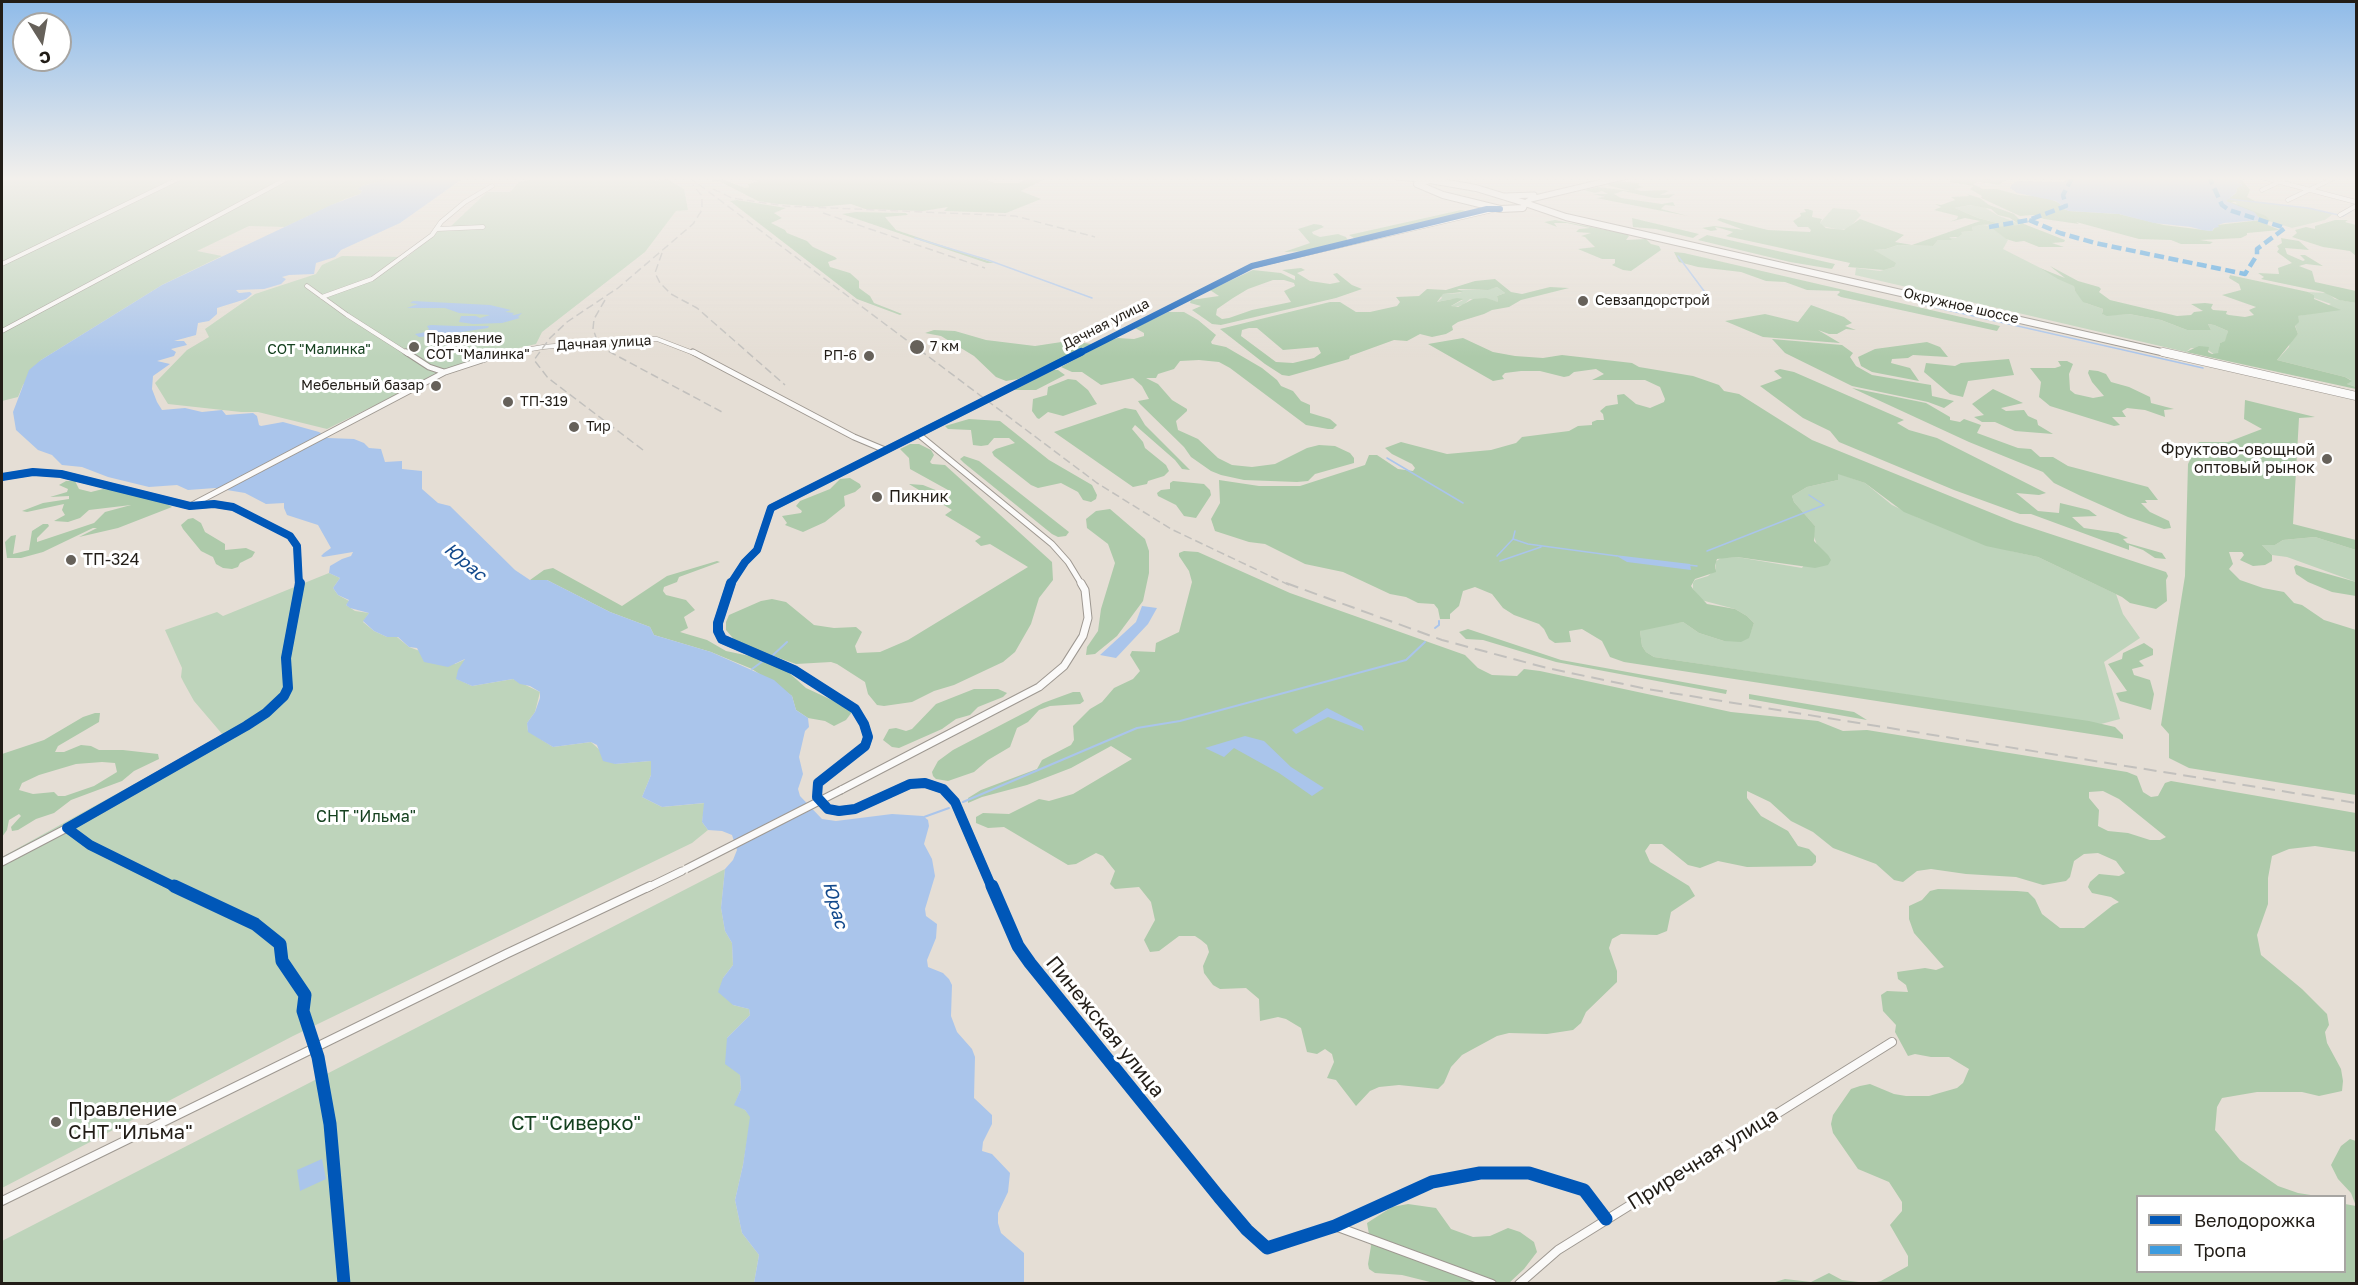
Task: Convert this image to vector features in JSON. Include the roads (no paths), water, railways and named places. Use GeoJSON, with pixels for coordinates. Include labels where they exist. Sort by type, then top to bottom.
{"type":"FeatureCollection","features":[{"type":"Feature","properties":{"kind":"main road","name":"Окружное шоссе"},"geometry":{"type":"LineString","coordinates":[[1654,237],[2356,396]]}},
{"type":"Feature","properties":{"kind":"street"},"geometry":{"type":"LineString","coordinates":[[2,264],[58,237]]}},
{"type":"Feature","properties":{"kind":"street"},"geometry":{"type":"LineString","coordinates":[[2,331],[178,237]]}},
{"type":"Feature","properties":{"kind":"street"},"geometry":{"type":"LineString","coordinates":[[322,297],[372,279],[427,237]]}},
{"type":"Feature","properties":{"kind":"street","name":"Дачная улица"},"geometry":{"type":"LineString","coordinates":[[955,802],[944,789],[926,783],[910,784],[855,809],[840,811],[828,809],[817,798],[818,783],[865,746],[868,737],[864,724],[855,709],[829,691],[794,670],[722,639],[718,631],[718,623],[730,584],[745,562],[757,550],[771,508],[1252,266],[1373,237]]}},
{"type":"Feature","properties":{"kind":"street"},"geometry":{"type":"LineString","coordinates":[[307,286],[429,367],[445,372]]}},
{"type":"Feature","properties":{"kind":"street","name":"Дачная улица"},"geometry":{"type":"LineString","coordinates":[[190,506],[445,372],[487,357],[531,348],[657,339],[710,360],[854,437],[885,450]]}},
{"type":"Feature","properties":{"kind":"street"},"geometry":{"type":"LineString","coordinates":[[2,1201],[316,1046],[684,870],[1039,687],[1064,666],[1083,636],[1088,618],[1085,590],[1068,562],[1052,544],[918,434]]}},
{"type":"Feature","properties":{"kind":"street"},"geometry":{"type":"LineString","coordinates":[[2,477],[33,472],[62,474],[190,506],[214,504],[233,507],[290,536],[297,546],[300,580],[286,658],[288,688],[284,696],[266,714],[67,828],[2,862]]}},
{"type":"Feature","properties":{"kind":"street","name":"Пинежская улица"},"geometry":{"type":"LineString","coordinates":[[955,802],[1018,946],[1247,1230],[1267,1248],[1335,1226]]}},
{"type":"Feature","properties":{"kind":"street"},"geometry":{"type":"LineString","coordinates":[[67,828],[90,845],[120,861],[255,924],[280,944],[282,961],[305,995],[303,1011],[316,1046],[330,1125],[344,1284]]}},
{"type":"Feature","properties":{"kind":"street","name":"Приречная улица"},"geometry":{"type":"LineString","coordinates":[[1519,1284],[1558,1250],[1892,1042]]}},
{"type":"Feature","properties":{"kind":"street"},"geometry":{"type":"LineString","coordinates":[[1335,1226],[1432,1182],[1480,1173],[1529,1173],[1584,1190],[1606,1219]]}},
{"type":"Feature","properties":{"kind":"street"},"geometry":{"type":"LineString","coordinates":[[1335,1226],[1492,1284]]}},
{"type":"Feature","properties":{"kind":"water","name":"Юрас"},"geometry":{"type":"Polygon","coordinates":[[[263,237],[369,237],[341,250],[335,257],[316,263],[314,274],[282,277],[286,279],[281,284],[264,289],[236,290],[239,293],[250,292],[252,294],[246,299],[217,308],[217,314],[209,321],[198,323],[196,335],[174,341],[184,341],[187,345],[171,349],[176,352],[174,356],[157,361],[170,364],[153,376],[152,389],[162,410],[185,408],[202,412],[222,410],[226,415],[253,413],[257,416],[261,426],[283,422],[319,432],[328,438],[354,439],[369,448],[381,449],[385,462],[402,461],[402,469],[422,471],[422,489],[438,503],[450,506],[515,570],[530,580],[547,580],[610,612],[650,627],[654,635],[711,652],[774,680],[792,696],[796,710],[808,718],[809,727],[805,731],[799,757],[803,774],[798,789],[800,796],[822,819],[836,821],[892,814],[923,816],[928,820],[929,826],[924,844],[932,859],[935,876],[925,909],[926,916],[937,924],[936,938],[927,960],[928,967],[943,973],[949,979],[952,985],[951,1016],[957,1032],[972,1049],[975,1057],[974,1098],[992,1115],[992,1124],[983,1142],[982,1151],[992,1154],[1010,1173],[1008,1192],[998,1213],[998,1223],[1001,1233],[1024,1253],[1024,1283],[754,1283],[759,1255],[742,1233],[735,1200],[750,1117],[745,1110],[734,1105],[741,1089],[740,1075],[725,1064],[727,1038],[750,1015],[749,1009],[733,1005],[718,992],[723,978],[733,965],[732,943],[725,931],[721,908],[725,869],[733,860],[737,850],[732,835],[722,831],[708,830],[702,822],[704,803],[662,807],[642,797],[651,775],[651,761],[615,764],[603,761],[597,745],[591,742],[553,747],[528,732],[527,723],[535,712],[540,698],[540,692],[530,686],[520,684],[513,679],[472,686],[456,679],[458,670],[465,659],[448,667],[424,662],[417,648],[409,647],[398,637],[387,637],[374,631],[363,621],[369,613],[346,605],[349,600],[338,595],[333,588],[340,578],[329,573],[330,566],[351,556],[353,552],[321,556],[331,548],[318,525],[287,515],[284,503],[266,504],[245,493],[215,488],[188,490],[177,485],[149,487],[108,477],[82,467],[62,465],[52,455],[38,450],[16,430],[13,412],[29,370],[41,360],[162,285],[263,237]]]}},
{"type":"Feature","properties":{"kind":"water"},"geometry":{"type":"Polygon","coordinates":[[[413,301],[490,305],[511,310],[505,312],[515,313],[512,314],[514,315],[522,313],[518,317],[520,318],[502,323],[473,324],[459,322],[461,316],[480,318],[490,315],[459,313],[445,308],[407,308],[418,304],[410,303],[413,301]]]}},
{"type":"Feature","properties":{"kind":"water"},"geometry":{"type":"Polygon","coordinates":[[[427,326],[489,326],[442,335],[419,337],[415,334],[426,332],[429,329],[427,326]]]}},
{"type":"Feature","properties":{"kind":"water"},"geometry":{"type":"Polygon","coordinates":[[[1615,555],[1690,564],[1691,570],[1627,562],[1615,555]]]}},
{"type":"Feature","properties":{"kind":"water"},"geometry":{"type":"Polygon","coordinates":[[[1142,606],[1157,608],[1148,624],[1116,658],[1100,655],[1136,622],[1142,606]]]}},
{"type":"Feature","properties":{"kind":"water"},"geometry":{"type":"Polygon","coordinates":[[[1327,708],[1362,726],[1364,731],[1328,717],[1296,734],[1292,730],[1327,708]]]}},
{"type":"Feature","properties":{"kind":"water"},"geometry":{"type":"Polygon","coordinates":[[[1245,736],[1264,741],[1291,767],[1324,788],[1312,796],[1279,773],[1234,748],[1224,757],[1205,748],[1245,736]]]}},
{"type":"Feature","properties":{"kind":"water"},"geometry":{"type":"Polygon","coordinates":[[[322,1159],[326,1179],[300,1191],[297,1170],[322,1159]]]}},
{"type":"Feature","properties":{"kind":"waterway"},"geometry":{"type":"LineString","coordinates":[[915,238],[988,260],[1092,298]]}},
{"type":"Feature","properties":{"kind":"waterway"},"geometry":{"type":"LineString","coordinates":[[1678,256],[1707,295]]}},
{"type":"Feature","properties":{"kind":"waterway"},"geometry":{"type":"LineString","coordinates":[[1925,305],[2203,368]]}},
{"type":"Feature","properties":{"kind":"waterway"},"geometry":{"type":"LineString","coordinates":[[1387,458],[1463,503]]}},
{"type":"Feature","properties":{"kind":"waterway"},"geometry":{"type":"LineString","coordinates":[[1707,551],[1824,505],[1809,495]]}},
{"type":"Feature","properties":{"kind":"waterway"},"geometry":{"type":"LineString","coordinates":[[1513,539],[1515,531]]}},
{"type":"Feature","properties":{"kind":"waterway"},"geometry":{"type":"LineString","coordinates":[[1497,556],[1513,539]]}},
{"type":"Feature","properties":{"kind":"waterway"},"geometry":{"type":"LineString","coordinates":[[1513,539],[1528,544],[1617,556]]}},
{"type":"Feature","properties":{"kind":"waterway"},"geometry":{"type":"LineString","coordinates":[[1500,561],[1541,547]]}},
{"type":"Feature","properties":{"kind":"waterway"},"geometry":{"type":"LineString","coordinates":[[1688,565],[1697,566]]}},
{"type":"Feature","properties":{"kind":"waterway"},"geometry":{"type":"LineString","coordinates":[[1435,628],[1439,625],[1439,621]]}},
{"type":"Feature","properties":{"kind":"waterway"},"geometry":{"type":"LineString","coordinates":[[772,656],[787,642]]}},
{"type":"Feature","properties":{"kind":"waterway"},"geometry":{"type":"LineString","coordinates":[[963,802],[1137,728],[1180,721],[1406,660],[1425,642]]}},
{"type":"Feature","properties":{"kind":"waterway"},"geometry":{"type":"LineString","coordinates":[[752,669],[763,661]]}},
{"type":"Feature","properties":{"kind":"waterway"},"geometry":{"type":"LineString","coordinates":[[924,817],[949,808]]}},
{"type":"Feature","properties":{"kind":"railway"},"geometry":{"type":"LineString","coordinates":[[643,450],[548,378],[534,360],[550,338],[567,322],[618,288],[678,237]]}},
{"type":"Feature","properties":{"kind":"railway"},"geometry":{"type":"LineString","coordinates":[[769,237],[1097,483],[1171,529],[1289,585]]}},
{"type":"Feature","properties":{"kind":"railway"},"geometry":{"type":"LineString","coordinates":[[894,237],[985,268]]}},
{"type":"Feature","properties":{"kind":"railway"},"geometry":{"type":"LineString","coordinates":[[662,253],[655,273],[660,283],[671,294],[697,308],[785,385]]}},
{"type":"Feature","properties":{"kind":"railway"},"geometry":{"type":"LineString","coordinates":[[605,300],[594,319],[593,329],[597,340],[608,351],[722,412]]}},
{"type":"Feature","properties":{"kind":"railway"},"geometry":{"type":"LineString","coordinates":[[1286,583],[1442,640],[1547,668],[1647,689],[2356,803]]}},
{"type":"Feature","properties":{"kind":"place","name":"Севзапдорстрой"},"geometry":{"type":"Point","coordinates":[1583,301]}},
{"type":"Feature","properties":{"kind":"place","name":"Правление СОТ \"Малинка\""},"geometry":{"type":"Point","coordinates":[414,347]}},
{"type":"Feature","properties":{"kind":"place","name":"7 км"},"geometry":{"type":"Point","coordinates":[917,347]}},
{"type":"Feature","properties":{"kind":"place","name":"РП-6"},"geometry":{"type":"Point","coordinates":[869,356]}},
{"type":"Feature","properties":{"kind":"place","name":"Мебельный базар"},"geometry":{"type":"Point","coordinates":[436,386]}},
{"type":"Feature","properties":{"kind":"place","name":"ТП-319"},"geometry":{"type":"Point","coordinates":[508,402]}},
{"type":"Feature","properties":{"kind":"place","name":"Тир"},"geometry":{"type":"Point","coordinates":[574,427]}},
{"type":"Feature","properties":{"kind":"place","name":"Фруктово-овощной оптовый рынок"},"geometry":{"type":"Point","coordinates":[2327,459]}},
{"type":"Feature","properties":{"kind":"place","name":"Пикник"},"geometry":{"type":"Point","coordinates":[877,497]}},
{"type":"Feature","properties":{"kind":"place","name":"ТП-324"},"geometry":{"type":"Point","coordinates":[71,560]}},
{"type":"Feature","properties":{"kind":"place","name":"Правление СНТ \"Ильма\""},"geometry":{"type":"Point","coordinates":[56,1122]}},
{"type":"Feature","properties":{"kind":"park label","name":"СОТ \"Малинка\""},"geometry":{"type":"Point","coordinates":[319,350]}},
{"type":"Feature","properties":{"kind":"park label","name":"СНТ \"Ильма\""},"geometry":{"type":"Point","coordinates":[366,817]}},
{"type":"Feature","properties":{"kind":"park label","name":"СТ \"Сиверко\""},"geometry":{"type":"Point","coordinates":[576,1124]}}]}
